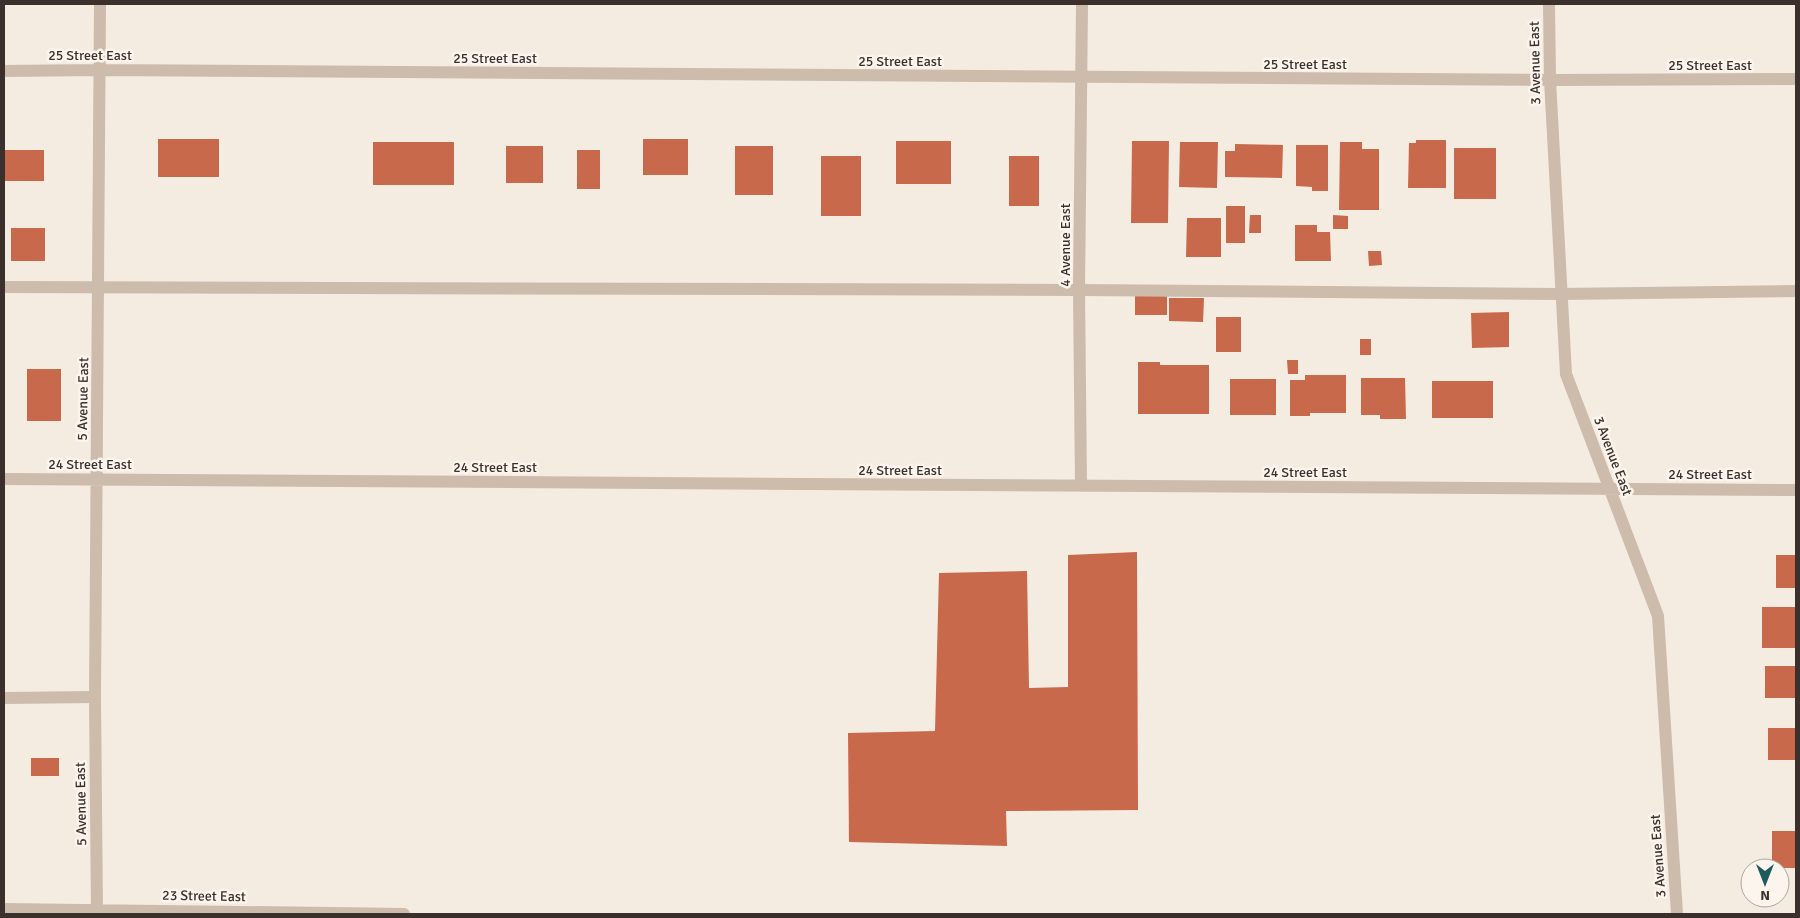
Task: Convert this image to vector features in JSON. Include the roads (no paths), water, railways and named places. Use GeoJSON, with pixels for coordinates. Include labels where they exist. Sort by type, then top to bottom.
{"type":"FeatureCollection","features":[{"type":"Feature","properties":{"kind":"street","name":"5 Avenue East"},"geometry":{"type":"LineString","coordinates":[[97,912],[95,696],[100,4]]}},
{"type":"Feature","properties":{"kind":"street","name":"4 Avenue East"},"geometry":{"type":"LineString","coordinates":[[1081,486],[1079,290],[1082,4]]}},
{"type":"Feature","properties":{"kind":"street","name":"3 Avenue East"},"geometry":{"type":"LineString","coordinates":[[1549,4],[1550,80],[1566,374],[1658,616],[1677,914]]}},
{"type":"Feature","properties":{"kind":"street","name":"25 Street East"},"geometry":{"type":"LineString","coordinates":[[4,71],[101,70],[1550,80],[1796,79]]}},
{"type":"Feature","properties":{"kind":"street"},"geometry":{"type":"LineString","coordinates":[[4,287],[1079,290],[1561,294],[1796,291]]}},
{"type":"Feature","properties":{"kind":"street","name":"24 Street East"},"geometry":{"type":"LineString","coordinates":[[4,479],[1796,490]]}},
{"type":"Feature","properties":{"kind":"street"},"geometry":{"type":"LineString","coordinates":[[4,698],[95,696]]}},
{"type":"Feature","properties":{"kind":"street","name":"23 Street East"},"geometry":{"type":"LineString","coordinates":[[4,908],[97,912],[404,914]]}}]}
